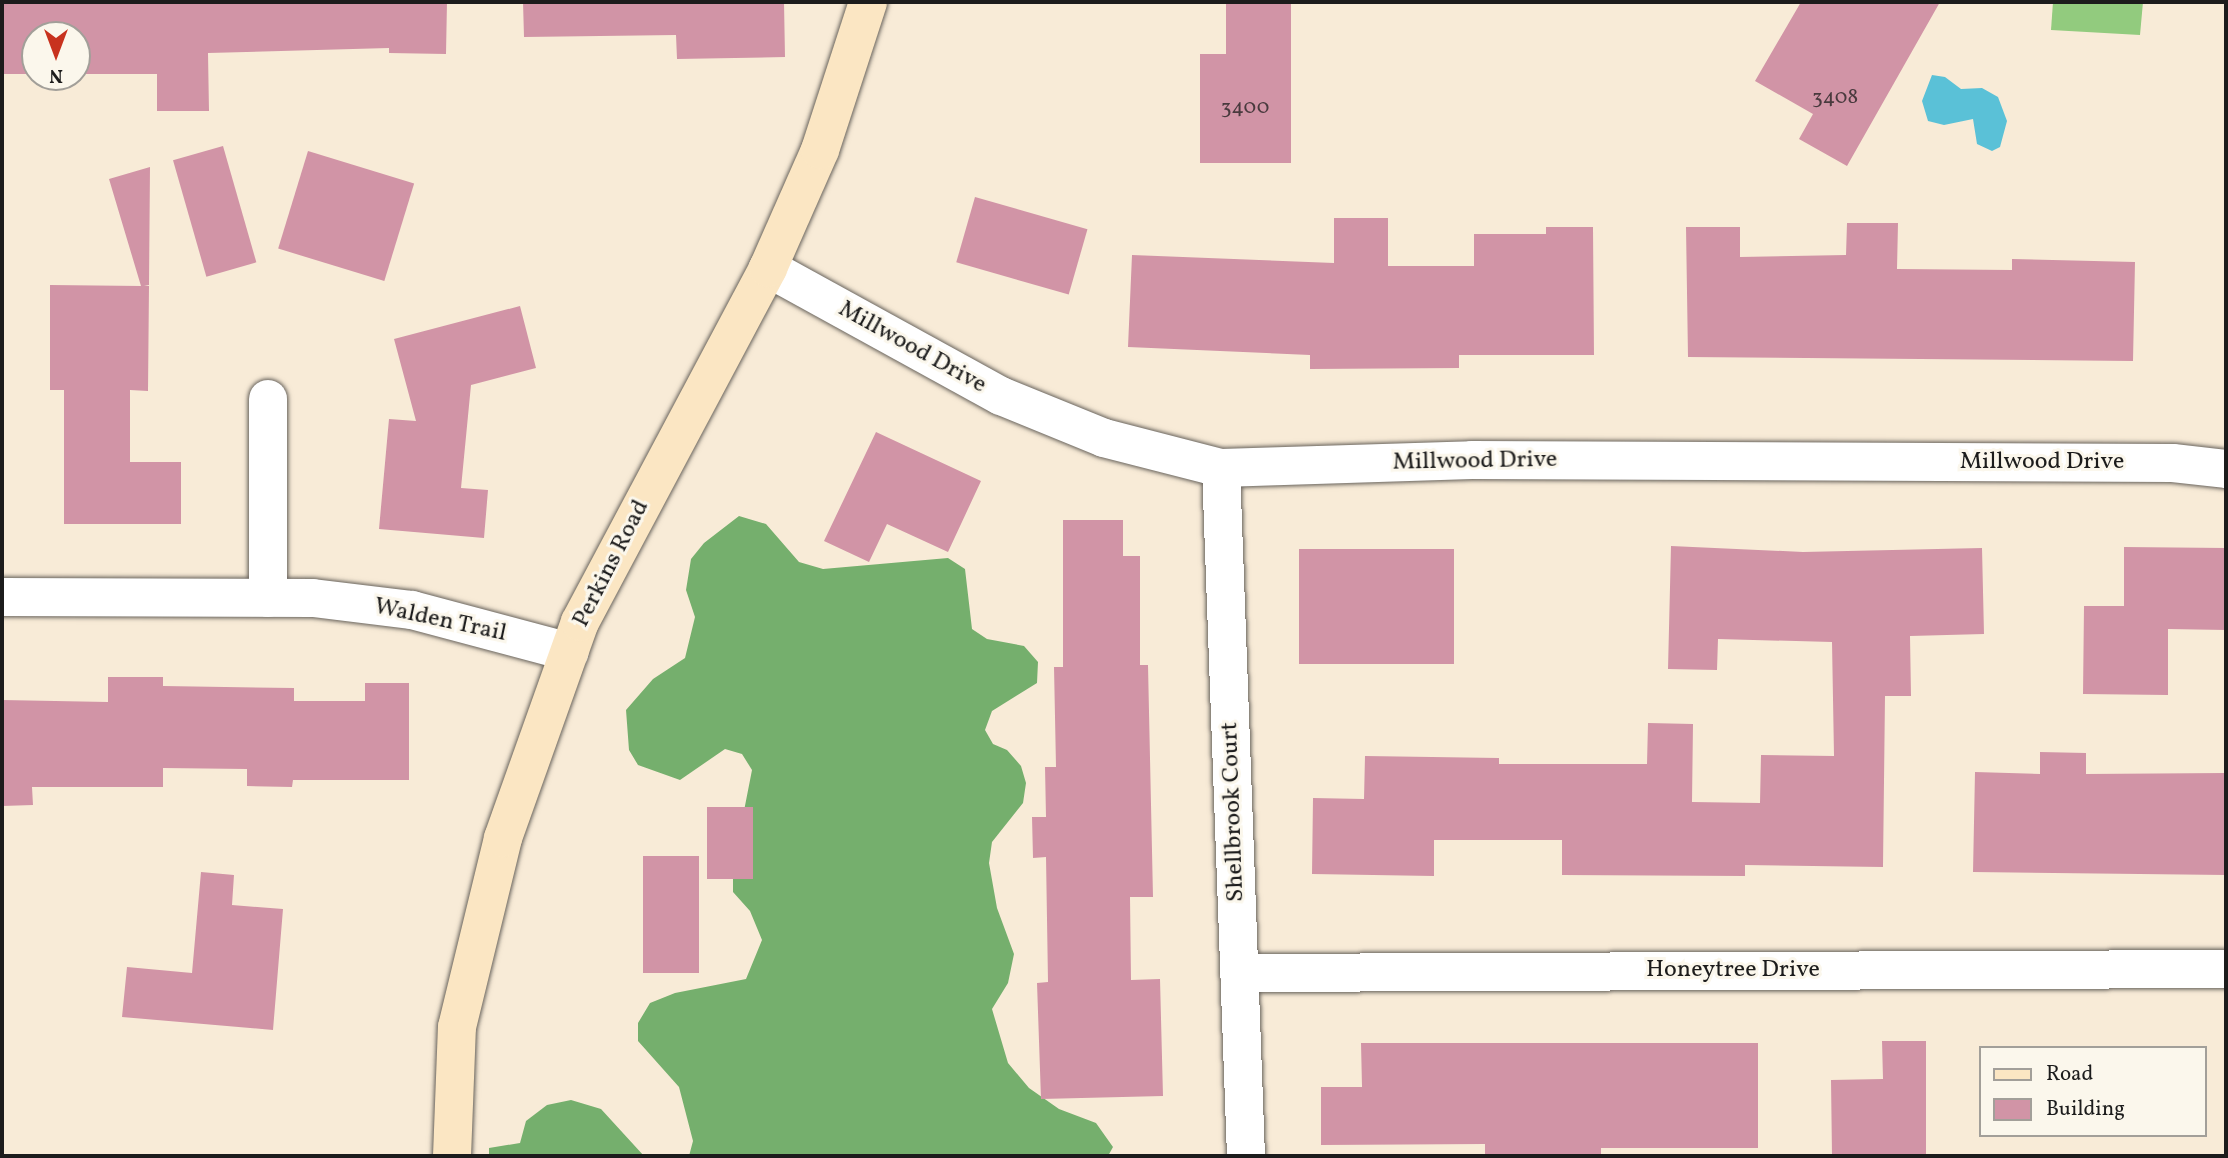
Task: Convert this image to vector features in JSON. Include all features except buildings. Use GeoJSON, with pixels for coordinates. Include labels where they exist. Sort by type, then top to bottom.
{"type":"FeatureCollection","features":[{"type":"Feature","properties":{"kind":"main road","name":"Perkins Road"},"geometry":{"type":"LineString","coordinates":[[452,1156],[457,1027],[503,838],[580,622],[768,268],[820,150],[868,2]]}},
{"type":"Feature","properties":{"kind":"street","name":"Millwood Drive"},"geometry":{"type":"LineString","coordinates":[[768,268],[1001,396],[1104,439],[1221,468],[1472,460],[2174,463],[2226,468]]}},
{"type":"Feature","properties":{"kind":"street"},"geometry":{"type":"LineString","coordinates":[[268,399],[268,598]]}},
{"type":"Feature","properties":{"kind":"street","name":"Shellbrook Court"},"geometry":{"type":"LineString","coordinates":[[1221,468],[1246,1156]]}},
{"type":"Feature","properties":{"kind":"street","name":"Walden Trail"},"geometry":{"type":"LineString","coordinates":[[2,597],[313,598],[412,610],[570,652]]}},
{"type":"Feature","properties":{"kind":"street","name":"Honeytree Drive"},"geometry":{"type":"LineString","coordinates":[[1239,973],[2226,969]]}},
{"type":"Feature","properties":{"kind":"green space"},"geometry":{"type":"Polygon","coordinates":[[[2053,2],[2143,2],[2140,35],[2051,30],[2053,2]]]}},
{"type":"Feature","properties":{"kind":"green space"},"geometry":{"type":"Polygon","coordinates":[[[739,516],[766,524],[799,562],[823,569],[948,558],[965,569],[972,629],[987,639],[1024,646],[1038,662],[1037,683],[992,711],[985,730],[993,744],[1007,750],[1021,766],[1026,783],[1023,803],[992,842],[989,863],[997,908],[1014,954],[1008,983],[992,1009],[1008,1063],[1029,1088],[1059,1109],[1096,1123],[1113,1147],[1108,1156],[689,1156],[693,1141],[679,1087],[638,1041],[638,1023],[650,1003],[675,993],[746,979],[762,940],[750,911],[733,892],[733,867],[752,770],[742,754],[725,749],[680,780],[638,765],[629,750],[626,710],[653,679],[685,658],[695,617],[686,590],[691,559],[704,543],[739,516]]]}},
{"type":"Feature","properties":{"kind":"green space"},"geometry":{"type":"Polygon","coordinates":[[[571,1100],[601,1109],[644,1156],[489,1156],[489,1148],[520,1143],[526,1121],[547,1105],[571,1100]]]}},
{"type":"Feature","properties":{"kind":"water"},"geometry":{"type":"Polygon","coordinates":[[[1932,75],[1945,77],[1961,89],[1982,88],[1998,97],[2007,121],[2000,147],[1992,151],[1977,144],[1973,119],[1944,125],[1928,121],[1922,101],[1932,75]]]}}]}
